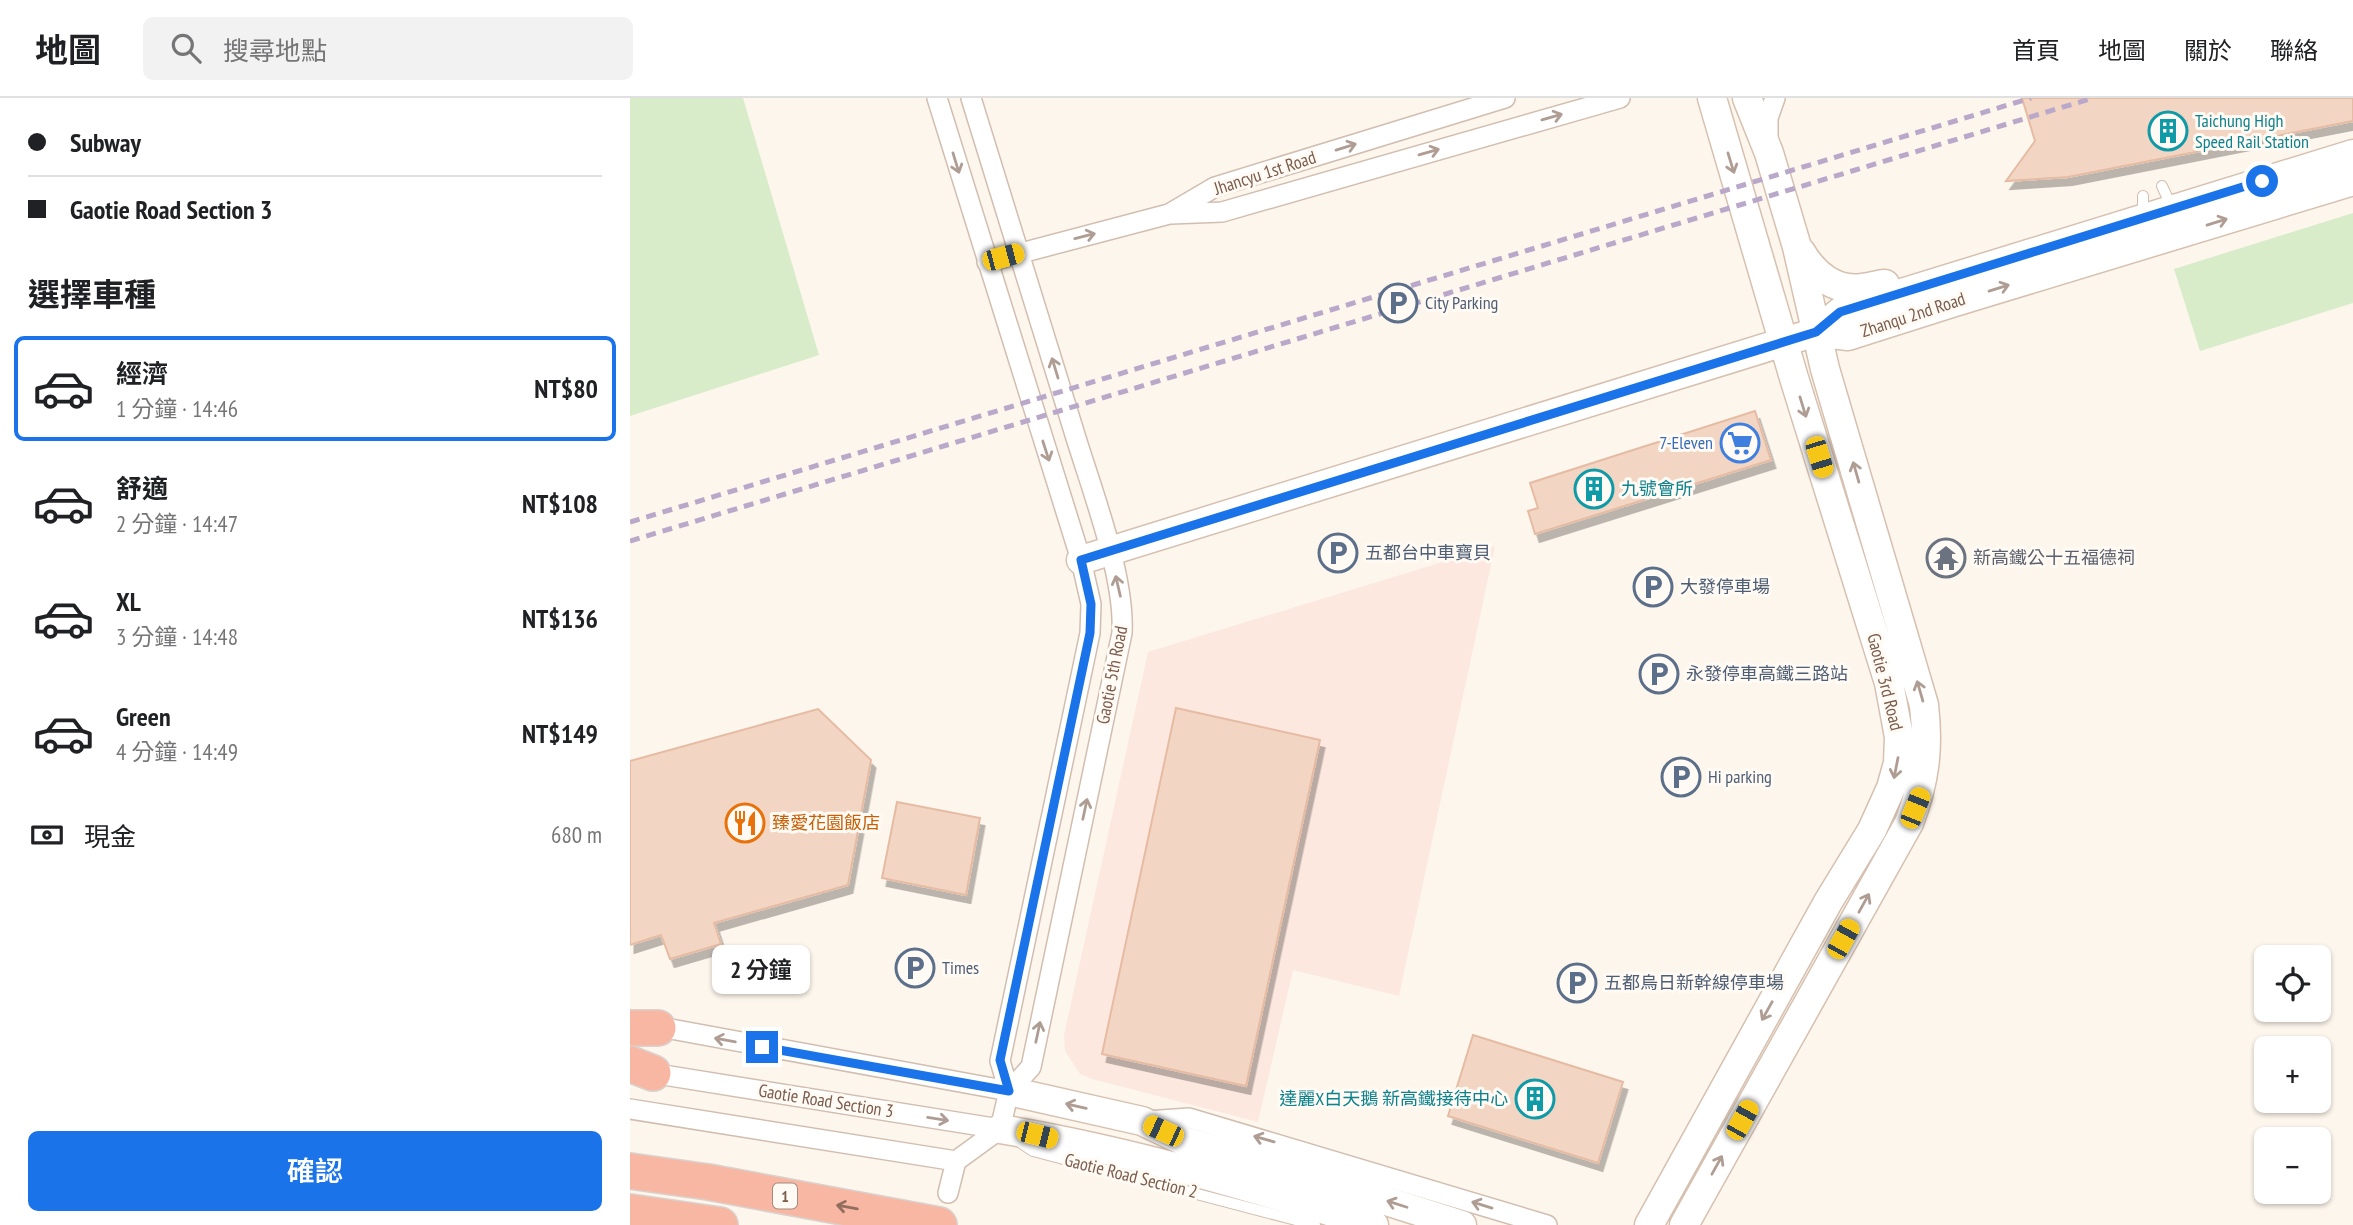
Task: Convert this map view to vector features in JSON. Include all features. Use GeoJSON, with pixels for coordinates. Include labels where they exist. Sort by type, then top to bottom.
{"type":"FeatureCollection","features":[{"type":"Feature","properties":{"kind":"highway","name":"1"},"geometry":{"type":"LineString","coordinates":[[630,1171],[944,1209]]}},
{"type":"Feature","properties":{"kind":"highway"},"geometry":{"type":"LineString","coordinates":[[630,1212],[720,1225]]}},
{"type":"Feature","properties":{"kind":"street","name":"Gaotie 5th Road"},"geometry":{"type":"LineString","coordinates":[[937,98],[1081,560],[1091,604],[1090,633],[1000,1060],[1009,1091]]}},
{"type":"Feature","properties":{"kind":"street","name":"Gaotie 5th Road"},"geometry":{"type":"LineString","coordinates":[[971,98],[1110,552],[1123,611],[1122,633],[1031,1067],[1009,1091],[1000,1129]]}},
{"type":"Feature","properties":{"kind":"street","name":"Jhancyu 1st Road"},"geometry":{"type":"LineString","coordinates":[[987,261],[1169,214],[1215,187],[1504,98]]}},
{"type":"Feature","properties":{"kind":"street"},"geometry":{"type":"LineString","coordinates":[[1169,214],[1222,212],[1620,98]]}},
{"type":"Feature","properties":{"kind":"street","name":"Gaotie 3rd Road"},"geometry":{"type":"LineString","coordinates":[[1649,1225],[1828,902],[1872,830],[1891,788],[1898,763],[1899,737],[1889,683],[1712,98]]}},
{"type":"Feature","properties":{"kind":"street","name":"Gaotie 3rd Road"},"geometry":{"type":"LineString","coordinates":[[1684,1225],[1909,823],[1920,794],[1926,766],[1927,732],[1924,705],[1816,332],[1797,247],[1769,153],[1746,98]]}},
{"type":"Feature","properties":{"kind":"street"},"geometry":{"type":"LineString","coordinates":[[1769,153],[1768,118],[1775,98]]}},
{"type":"Feature","properties":{"kind":"street","name":"Zhanqu 2nd Road"},"geometry":{"type":"LineString","coordinates":[[1816,332],[1840,312],[1942,280],[2138,208],[2190,203],[2353,154]]}},
{"type":"Feature","properties":{"kind":"street","name":"Zhanqu 2nd Road"},"geometry":{"type":"LineString","coordinates":[[1816,332],[1848,336],[2353,181]]}},
{"type":"Feature","properties":{"kind":"street"},"geometry":{"type":"LineString","coordinates":[[1797,247],[1806,261],[1823,278],[1850,288],[1942,280]]}},
{"type":"Feature","properties":{"kind":"street"},"geometry":{"type":"LineString","coordinates":[[1081,560],[1816,332]]}},
{"type":"Feature","properties":{"kind":"street"},"geometry":{"type":"LineString","coordinates":[[639,1025],[1009,1091],[1142,1121],[1184,1141],[1298,1173],[1462,1225]]}},
{"type":"Feature","properties":{"kind":"street","name":"Gaotie Road Section 3"},"geometry":{"type":"LineString","coordinates":[[638,1069],[1000,1129]]}},
{"type":"Feature","properties":{"kind":"street"},"geometry":{"type":"LineString","coordinates":[[630,1109],[956,1161]]}},
{"type":"Feature","properties":{"kind":"street"},"geometry":{"type":"LineString","coordinates":[[1142,1121],[1189,1118],[1547,1225]]}},
{"type":"Feature","properties":{"kind":"street"},"geometry":{"type":"LineString","coordinates":[[944,1209],[956,1161],[1000,1129]]}},
{"type":"Feature","properties":{"kind":"street","name":"Gaotie Road Section 2"},"geometry":{"type":"LineString","coordinates":[[1000,1129],[1037,1135],[1180,1170],[1374,1225]]}},
{"type":"Feature","properties":{"kind":"lane"},"geometry":{"type":"LineString","coordinates":[[2162,186],[2173,203],[2190,203]]}},
{"type":"Feature","properties":{"kind":"lane","name":"Gaotie Road Section 2"},"geometry":{"type":"LineString","coordinates":[[1000,1129],[1033,1151],[1315,1225]]}},
{"type":"Feature","properties":{"kind":"shaded area"},"geometry":{"type":"Polygon","coordinates":[[[1495,546],[1399,996],[1293,970],[1258,1122],[1080,1074],[1065,1051],[1064,1035],[1148,652],[1495,546]]]}},
{"type":"Feature","properties":{"kind":"green space"},"geometry":{"type":"Polygon","coordinates":[[[630,98],[743,98],[819,355],[630,416],[630,98]]]}},
{"type":"Feature","properties":{"kind":"green space"},"geometry":{"type":"Polygon","coordinates":[[[2353,213],[2353,303],[2200,351],[2174,269],[2353,213]]]}},
{"type":"Feature","properties":{"kind":"building","name":"Taichung High Speed Rail Station"},"geometry":{"type":"Polygon","coordinates":[[[2022,98],[2353,98],[2353,121],[2068,177],[2006,181],[2035,141],[2022,98]]]}},
{"type":"Feature","properties":{"kind":"building"},"geometry":{"type":"Polygon","coordinates":[[[1755,411],[1771,460],[1535,534],[1528,511],[1538,508],[1530,483],[1755,411]]]}},
{"type":"Feature","properties":{"kind":"building"},"geometry":{"type":"Polygon","coordinates":[[[1176,708],[1320,740],[1246,1086],[1102,1054],[1176,708]]]}},
{"type":"Feature","properties":{"kind":"building","name":"臻愛花園飯店"},"geometry":{"type":"Polygon","coordinates":[[[818,709],[871,760],[848,885],[714,923],[721,944],[670,959],[661,935],[630,945],[630,761],[818,709]]]}},
{"type":"Feature","properties":{"kind":"building"},"geometry":{"type":"Polygon","coordinates":[[[897,802],[980,818],[966,895],[882,878],[897,802]]]}},
{"type":"Feature","properties":{"kind":"building","name":"達麗X白天鵝 新高鐵接待中心"},"geometry":{"type":"Polygon","coordinates":[[[1473,1035],[1623,1082],[1598,1163],[1448,1116],[1473,1035]]]}},
{"type":"Feature","properties":{"kind":"railway"},"geometry":{"type":"LineString","coordinates":[[630,522],[2031,98]]}},
{"type":"Feature","properties":{"kind":"railway"},"geometry":{"type":"LineString","coordinates":[[630,541],[2093,98]]}},
{"type":"Feature","properties":{"kind":"place","name":"Taichung High Speed Rail Station"},"geometry":{"type":"Point","coordinates":[2168,131]}},
{"type":"Feature","properties":{"kind":"place","name":"City Parking"},"geometry":{"type":"Point","coordinates":[1398,303]}},
{"type":"Feature","properties":{"kind":"place","name":"7-Eleven"},"geometry":{"type":"Point","coordinates":[1740,443]}},
{"type":"Feature","properties":{"kind":"place","name":"九號會所"},"geometry":{"type":"Point","coordinates":[1594,489]}},
{"type":"Feature","properties":{"kind":"place","name":"五都台中車寶貝"},"geometry":{"type":"Point","coordinates":[1338,553]}},
{"type":"Feature","properties":{"kind":"place","name":"新高鐵公十五福德祠"},"geometry":{"type":"Point","coordinates":[1946,558]}},
{"type":"Feature","properties":{"kind":"place","name":"大發停車場"},"geometry":{"type":"Point","coordinates":[1653,587]}},
{"type":"Feature","properties":{"kind":"place","name":"永發停車高鐵三路站"},"geometry":{"type":"Point","coordinates":[1659,674]}},
{"type":"Feature","properties":{"kind":"place","name":"Hi parking"},"geometry":{"type":"Point","coordinates":[1681,777]}},
{"type":"Feature","properties":{"kind":"place","name":"臻愛花園飯店"},"geometry":{"type":"Point","coordinates":[745,823]}},
{"type":"Feature","properties":{"kind":"place","name":"Times"},"geometry":{"type":"Point","coordinates":[915,968]}},
{"type":"Feature","properties":{"kind":"place","name":"五都烏日新幹線停車場"},"geometry":{"type":"Point","coordinates":[1577,983]}},
{"type":"Feature","properties":{"kind":"place","name":"達麗X白天鵝 新高鐵接待中心"},"geometry":{"type":"Point","coordinates":[1535,1099]}},
{"type":"Feature","properties":{"kind":"route"},"geometry":{"type":"LineString","coordinates":[[762,1047],[1009,1091],[1000,1060],[1090,633],[1091,604],[1081,560],[1816,332],[1840,312],[2262,181]]}}]}
